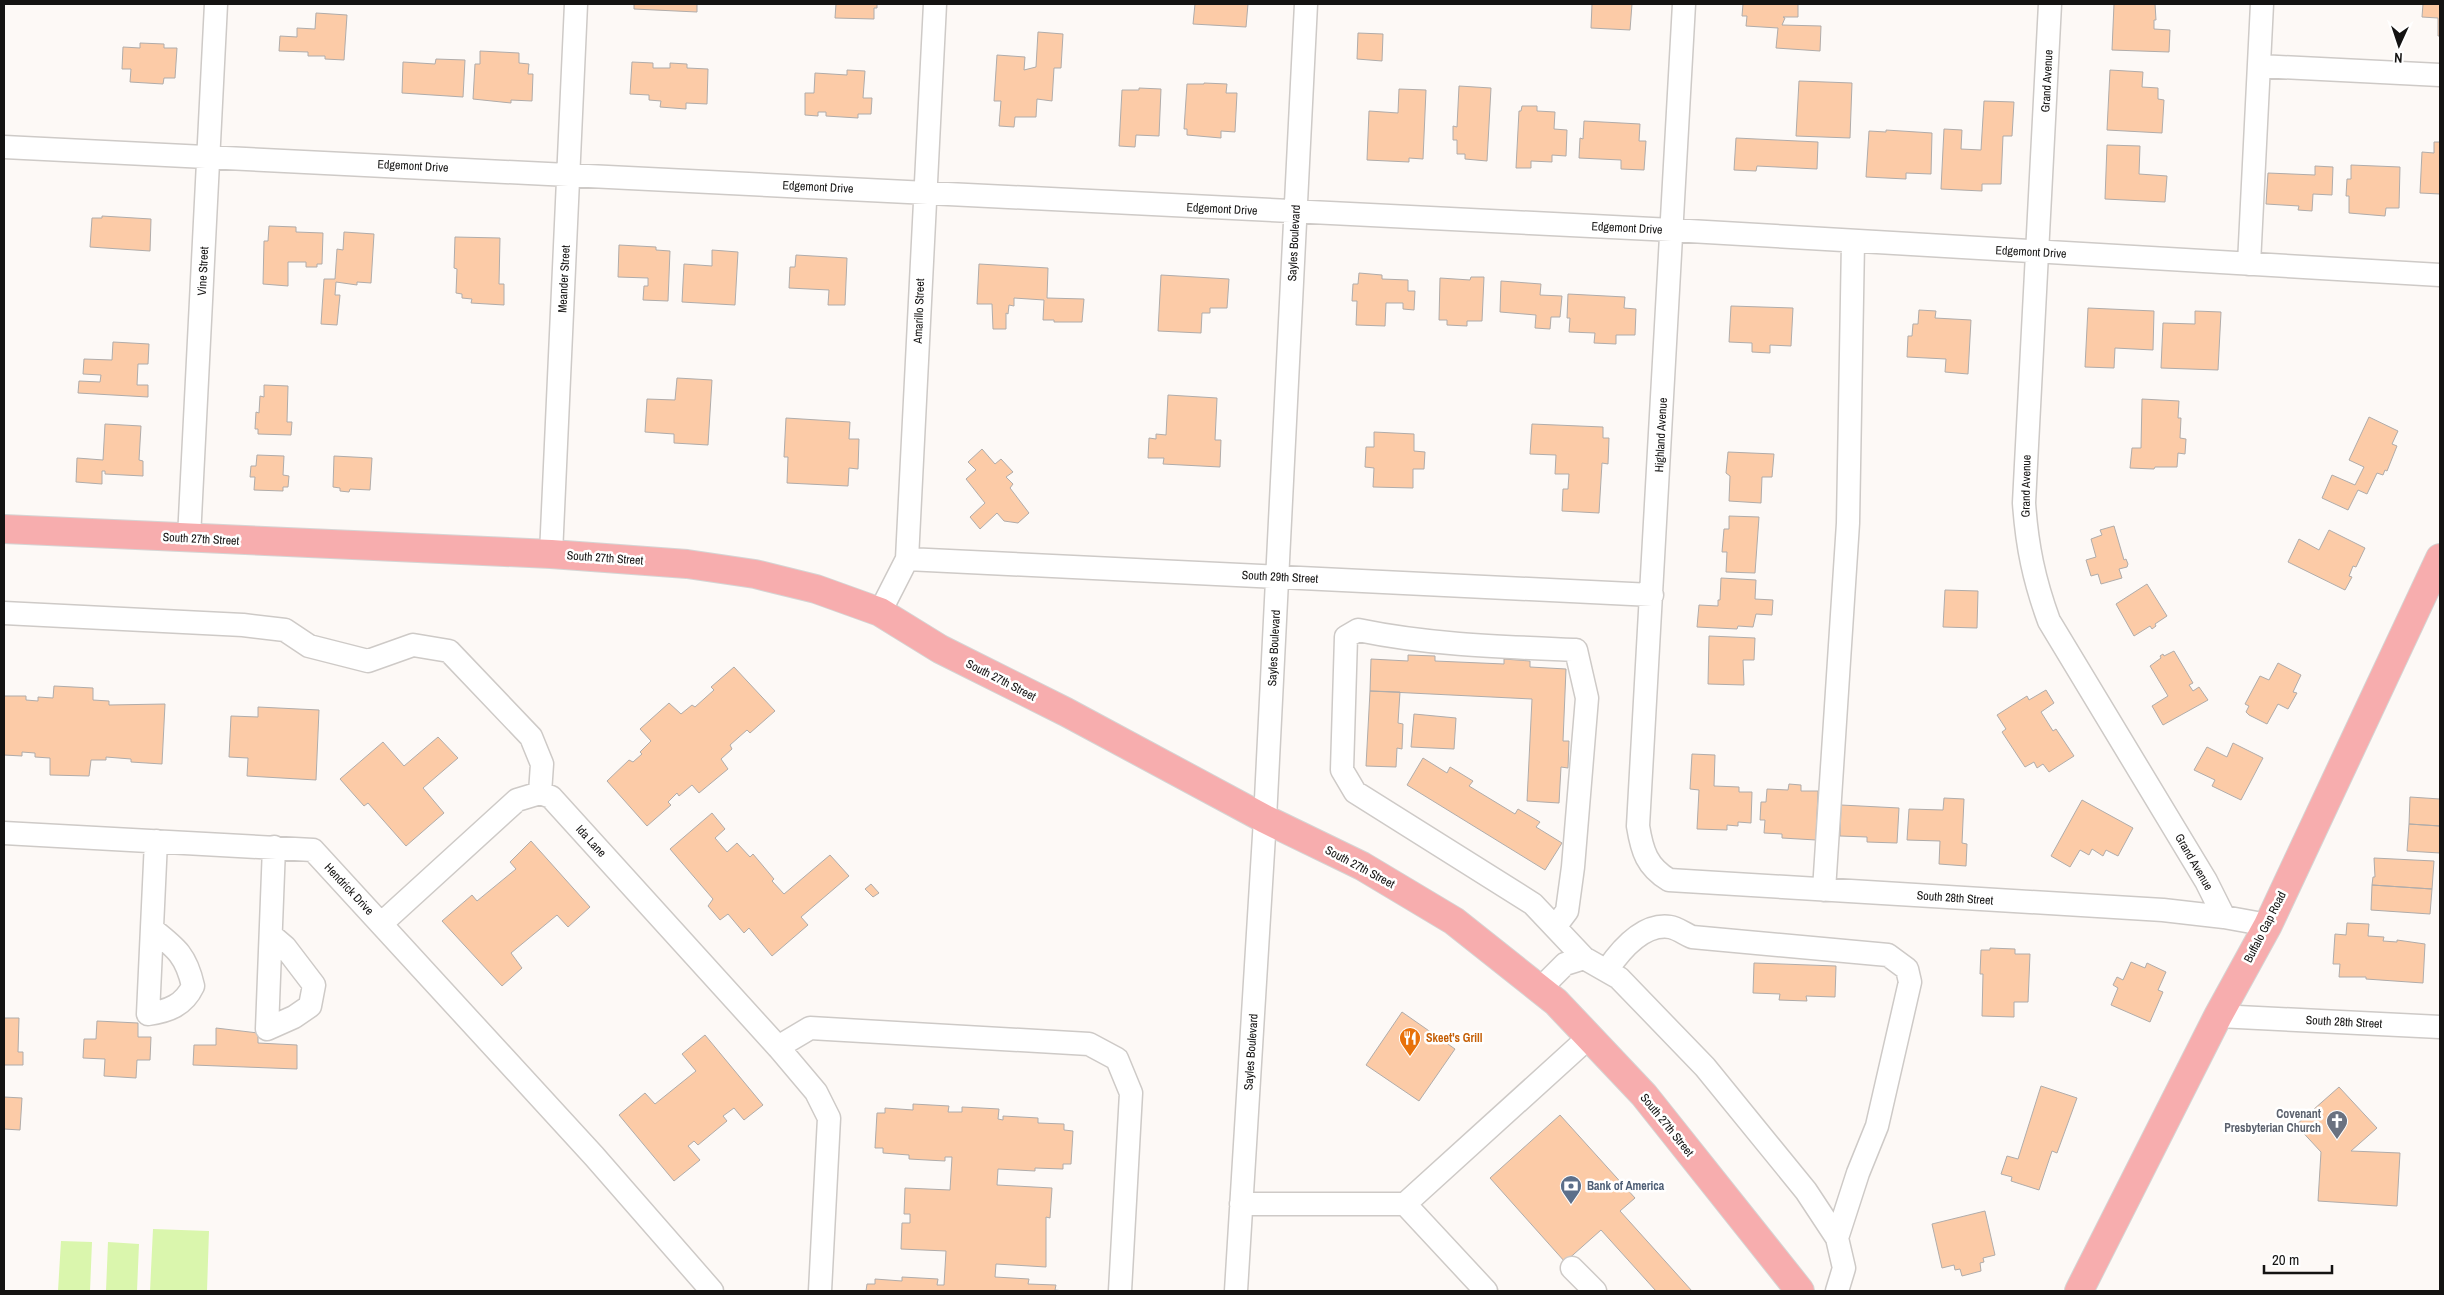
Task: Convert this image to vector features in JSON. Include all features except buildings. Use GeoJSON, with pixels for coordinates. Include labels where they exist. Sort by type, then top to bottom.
{"type":"FeatureCollection","features":[{"type":"Feature","properties":{"kind":"main road","name":"South 27th Street"},"geometry":{"type":"LineString","coordinates":[[4,529],[551,554],[687,564],[755,574],[816,590],[880,612],[940,649],[1066,712],[1265,819],[1362,866],[1454,920],[1556,1002],[1644,1095],[1800,1291]]}},
{"type":"Feature","properties":{"kind":"main road","name":"Buffalo Gap Road"},"geometry":{"type":"LineString","coordinates":[[2078,1291],[2218,1016],[2268,925],[2440,558]]}},
{"type":"Feature","properties":{"kind":"street","name":"Vine Street"},"geometry":{"type":"LineString","coordinates":[[189,538],[216,4]]}},
{"type":"Feature","properties":{"kind":"street","name":"Meander Street"},"geometry":{"type":"LineString","coordinates":[[551,554],[576,4]]}},
{"type":"Feature","properties":{"kind":"street","name":"Amarillo Street"},"geometry":{"type":"LineString","coordinates":[[880,612],[907,559],[935,4]]}},
{"type":"Feature","properties":{"kind":"street","name":"Sayles Boulevard"},"geometry":{"type":"LineString","coordinates":[[1236,1291],[1265,819],[1306,4]]}},
{"type":"Feature","properties":{"kind":"street","name":"Highland Avenue"},"geometry":{"type":"LineString","coordinates":[[1649,864],[1641,849],[1638,826],[1684,4]]}},
{"type":"Feature","properties":{"kind":"street","name":"Grand Avenue"},"geometry":{"type":"LineString","coordinates":[[2050,4],[2024,503],[2027,544],[2036,585],[2049,621],[2206,881],[2224,916]]}},
{"type":"Feature","properties":{"kind":"street"},"geometry":{"type":"LineString","coordinates":[[2249,264],[2262,4]]}},
{"type":"Feature","properties":{"kind":"street"},"geometry":{"type":"LineString","coordinates":[[2259,66],[2440,75]]}},
{"type":"Feature","properties":{"kind":"street","name":"Edgemont Drive"},"geometry":{"type":"LineString","coordinates":[[4,146],[1672,230],[2440,275]]}},
{"type":"Feature","properties":{"kind":"street"},"geometry":{"type":"LineString","coordinates":[[1824,890],[1848,523],[1853,242]]}},
{"type":"Feature","properties":{"kind":"street","name":"South 29th Street"},"geometry":{"type":"LineString","coordinates":[[907,559],[1652,595]]}},
{"type":"Feature","properties":{"kind":"street"},"geometry":{"type":"LineString","coordinates":[[4,613],[243,625],[285,630],[309,646],[368,661],[413,645],[449,651],[531,737],[542,764],[540,793],[518,800],[382,923]]}},
{"type":"Feature","properties":{"kind":"street"},"geometry":{"type":"LineString","coordinates":[[1555,927],[1567,911],[1573,867],[1587,698],[1576,650],[1458,644],[1389,636],[1358,630],[1346,637],[1342,770],[1355,792],[1533,904],[1584,958],[1619,978],[1705,1067],[1806,1191],[1838,1238],[1844,1268],[1838,1291]]}},
{"type":"Feature","properties":{"kind":"street","name":"Ida Lane"},"geometry":{"type":"LineString","coordinates":[[540,793],[551,797],[778,1047],[816,1092],[829,1118],[820,1291]]}},
{"type":"Feature","properties":{"kind":"street","name":"Hendrick Drive"},"geometry":{"type":"LineString","coordinates":[[4,833],[313,850],[594,1156],[712,1291]]}},
{"type":"Feature","properties":{"kind":"street"},"geometry":{"type":"LineString","coordinates":[[152,929],[156,841]]}},
{"type":"Feature","properties":{"kind":"street"},"geometry":{"type":"LineString","coordinates":[[271,935],[274,847]]}},
{"type":"Feature","properties":{"kind":"street","name":"South 28th Street"},"geometry":{"type":"LineString","coordinates":[[1649,864],[1656,873],[1669,880],[2163,910],[2224,916],[2268,925]]}},
{"type":"Feature","properties":{"kind":"street"},"geometry":{"type":"LineString","coordinates":[[1607,970],[1621,949],[1652,929],[1670,927],[1692,937],[1888,955],[1907,969],[1910,982],[1877,1126],[1858,1173],[1838,1238]]}},
{"type":"Feature","properties":{"kind":"street"},"geometry":{"type":"LineString","coordinates":[[1540,989],[1565,964],[1584,958]]}},
{"type":"Feature","properties":{"kind":"street","name":"South 28th Street"},"geometry":{"type":"LineString","coordinates":[[2218,1016],[2440,1027]]}},
{"type":"Feature","properties":{"kind":"street"},"geometry":{"type":"LineString","coordinates":[[778,1047],[810,1028],[1089,1044],[1117,1059],[1131,1093],[1120,1291]]}},
{"type":"Feature","properties":{"kind":"street"},"geometry":{"type":"LineString","coordinates":[[1241,1204],[1405,1204],[1588,1038]]}},
{"type":"Feature","properties":{"kind":"street"},"geometry":{"type":"LineString","coordinates":[[1405,1204],[1486,1291]]}},
{"type":"Feature","properties":{"kind":"street"},"geometry":{"type":"LineString","coordinates":[[1572,1268],[1595,1291]]}},
{"type":"Feature","properties":{"kind":"green space"},"geometry":{"type":"Polygon","coordinates":[[[153,1229],[209,1231],[207,1291],[150,1291],[153,1229]]]}},
{"type":"Feature","properties":{"kind":"green space"},"geometry":{"type":"Polygon","coordinates":[[[61,1241],[92,1242],[90,1291],[58,1291],[61,1241]]]}},
{"type":"Feature","properties":{"kind":"green space"},"geometry":{"type":"Polygon","coordinates":[[[108,1242],[139,1244],[137,1291],[106,1291],[108,1242]]]}},
{"type":"Feature","properties":{"kind":"place","name":"Skeet's Grill"},"geometry":{"type":"Point","coordinates":[1410,1057]}},
{"type":"Feature","properties":{"kind":"place","name":"Covenant Presbyterian Church"},"geometry":{"type":"Point","coordinates":[2337,1140]}},
{"type":"Feature","properties":{"kind":"place","name":"Bank of America"},"geometry":{"type":"Point","coordinates":[1571,1205]}}]}
